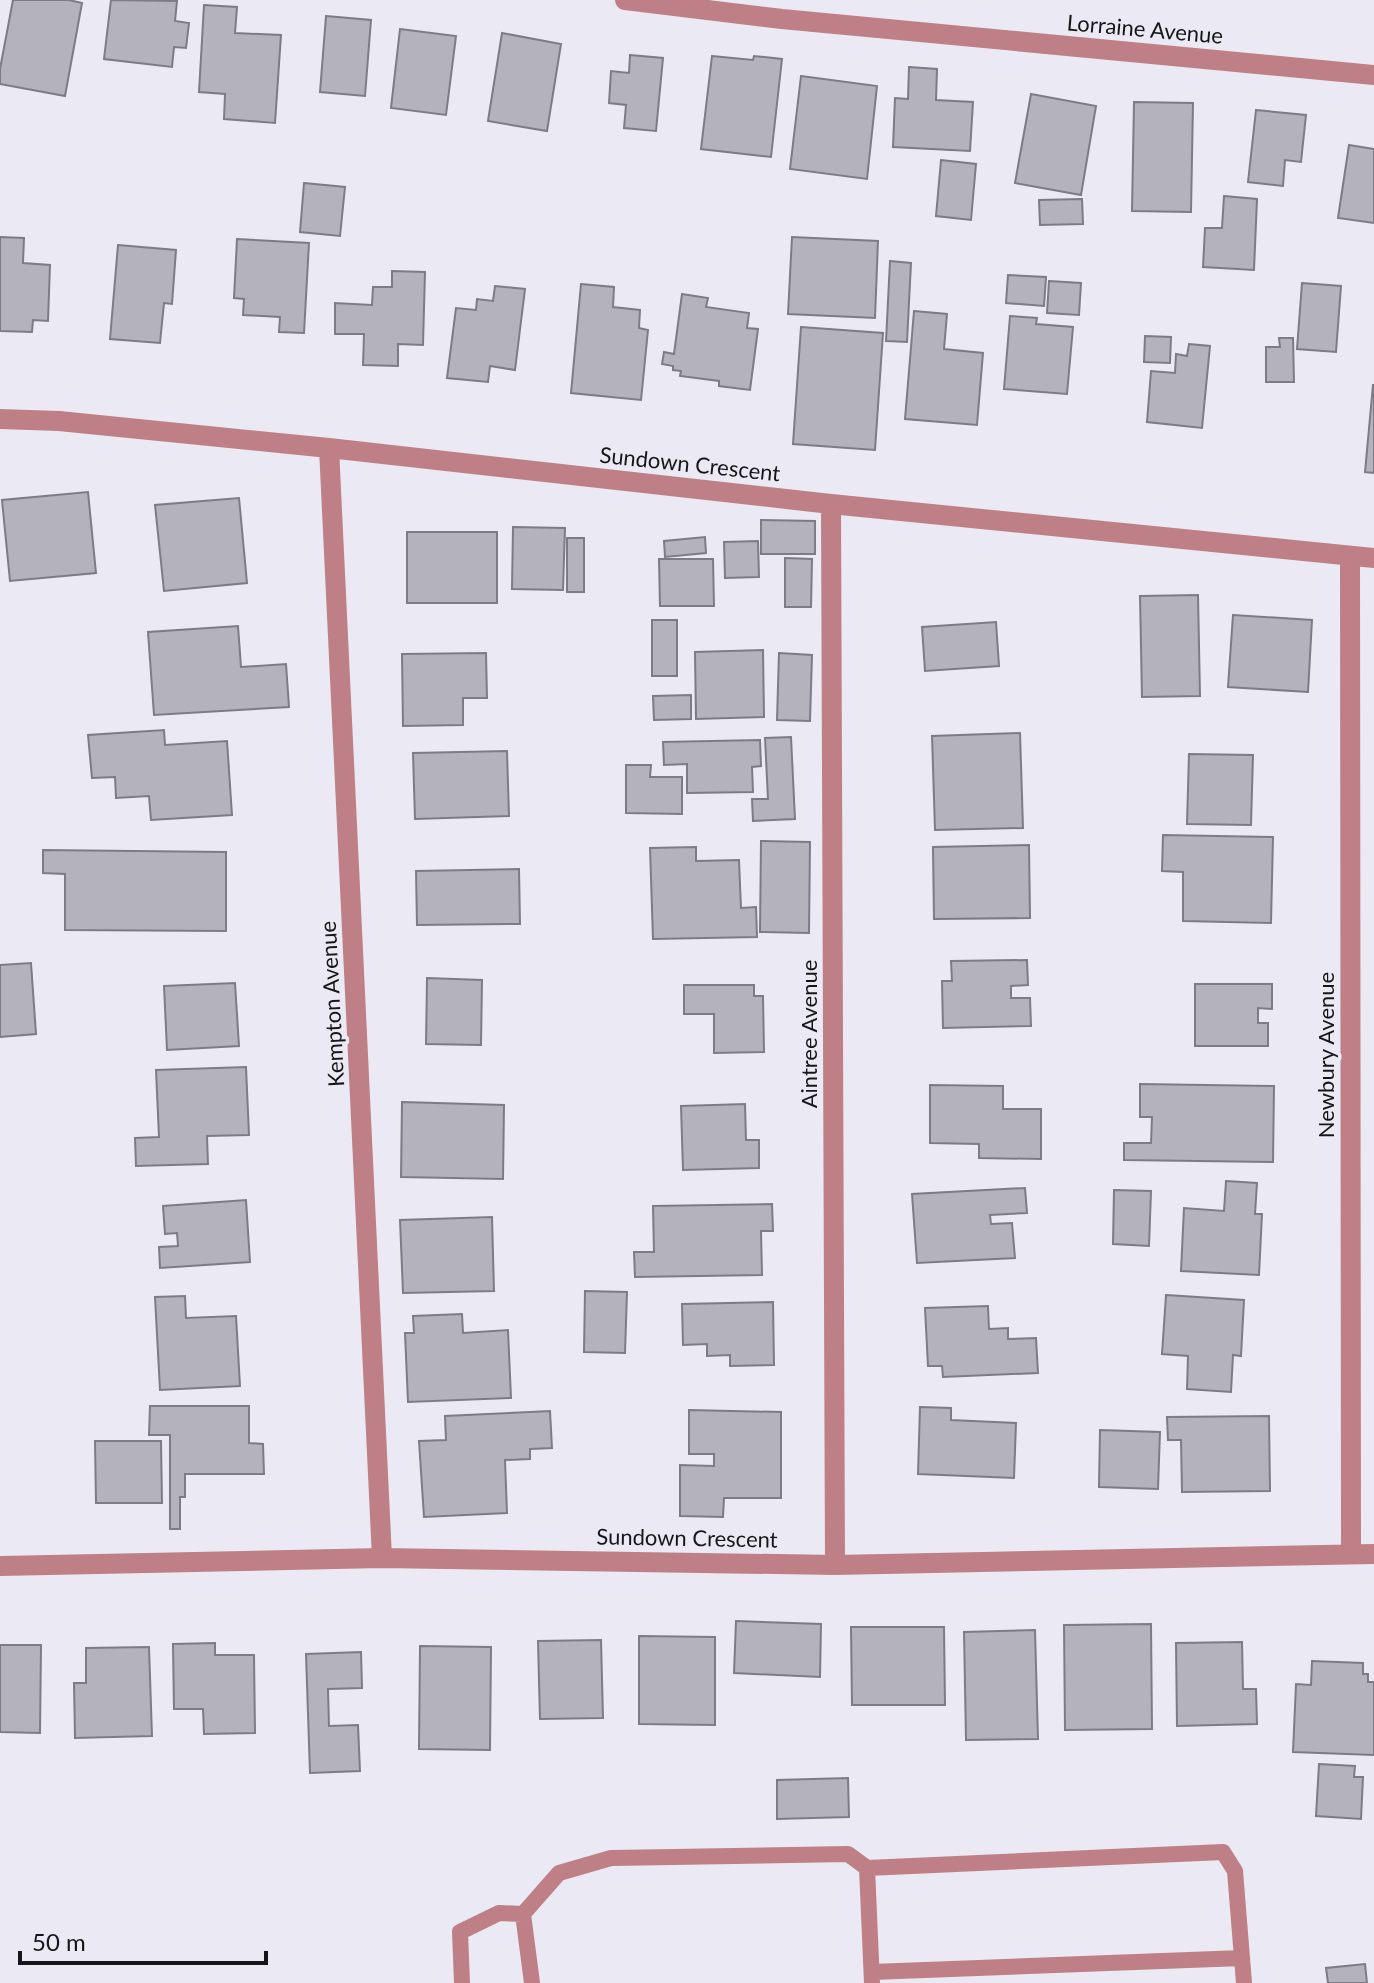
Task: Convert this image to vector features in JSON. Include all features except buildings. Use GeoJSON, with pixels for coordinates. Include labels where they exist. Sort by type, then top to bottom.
{"type":"FeatureCollection","features":[{"type":"Feature","properties":{"kind":"street","name":"Lorraine Avenue"},"geometry":{"type":"LineString","coordinates":[[625,0],[782,19],[1374,75]]}},
{"type":"Feature","properties":{"kind":"street","name":"Sundown Crescent"},"geometry":{"type":"LineString","coordinates":[[0,419],[59,421],[329,448],[831,504],[1374,558]]}},
{"type":"Feature","properties":{"kind":"street","name":"Kempton Avenue"},"geometry":{"type":"LineString","coordinates":[[329,448],[382,1558]]}},
{"type":"Feature","properties":{"kind":"street","name":"Aintree Avenue"},"geometry":{"type":"LineString","coordinates":[[831,504],[835,1565]]}},
{"type":"Feature","properties":{"kind":"street","name":"Newbury Avenue"},"geometry":{"type":"LineString","coordinates":[[1350,556],[1351,1554]]}},
{"type":"Feature","properties":{"kind":"street","name":"Sundown Crescent"},"geometry":{"type":"LineString","coordinates":[[0,1566],[382,1558],[835,1565],[1374,1554]]}},
{"type":"Feature","properties":{"kind":"lane"},"geometry":{"type":"LineString","coordinates":[[532,1983],[523,1914],[559,1873],[611,1858],[848,1854],[867,1868],[1223,1852],[1235,1871],[1244,1983]]}},
{"type":"Feature","properties":{"kind":"lane"},"geometry":{"type":"LineString","coordinates":[[867,1868],[872,1977],[1242,1958]]}},
{"type":"Feature","properties":{"kind":"lane"},"geometry":{"type":"LineString","coordinates":[[462,1983],[460,1932],[499,1913],[523,1914]]}}]}
